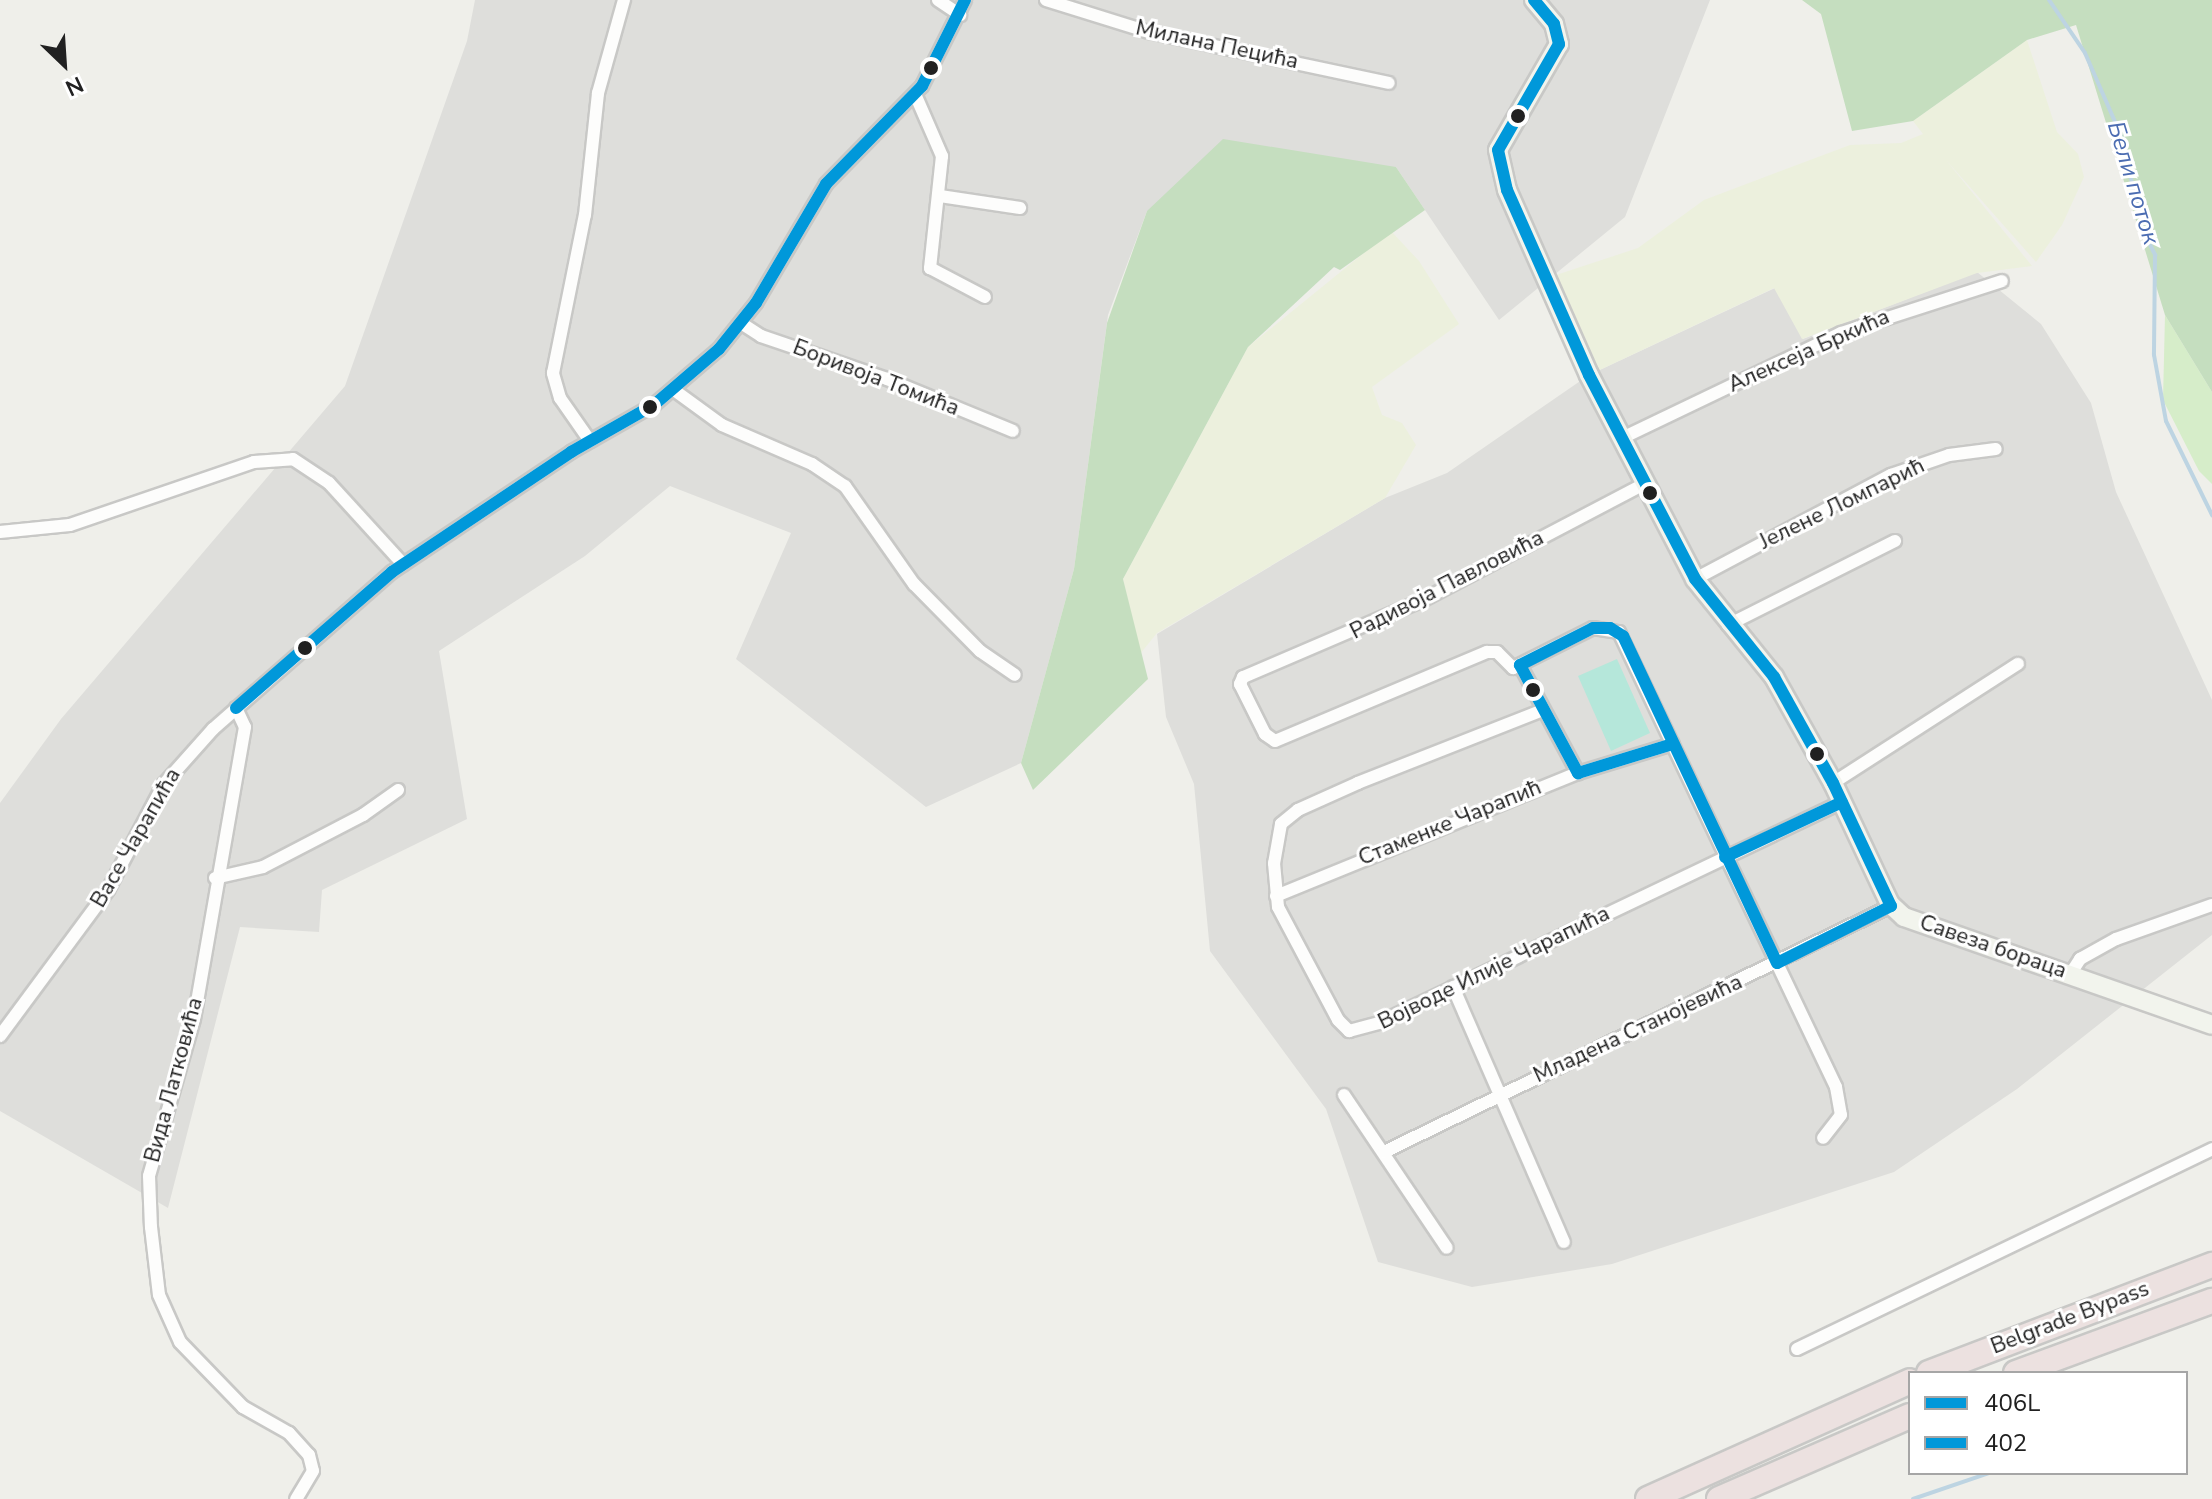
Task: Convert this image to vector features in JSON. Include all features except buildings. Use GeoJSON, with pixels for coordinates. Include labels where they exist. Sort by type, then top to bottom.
{"type":"FeatureCollection","features":[{"type":"Feature","properties":{"kind":"highway","name":"Belgrade Bypass"},"geometry":{"type":"LineString","coordinates":[[1934,1371],[2212,1265]]}},
{"type":"Feature","properties":{"kind":"highway","name":"Belgrade Bypass"},"geometry":{"type":"LineString","coordinates":[[2021,1371],[2212,1301]]}},
{"type":"Feature","properties":{"kind":"highway"},"geometry":{"type":"LineString","coordinates":[[1648,1499],[1908,1382]]}},
{"type":"Feature","properties":{"kind":"highway"},"geometry":{"type":"LineString","coordinates":[[1719,1499],[1908,1417]]}},
{"type":"Feature","properties":{"kind":"street"},"geometry":{"type":"LineString","coordinates":[[590,441],[560,398],[553,373],[585,215],[598,93],[624,0]]}},
{"type":"Feature","properties":{"kind":"street"},"geometry":{"type":"LineString","coordinates":[[938,0],[960,15]]}},
{"type":"Feature","properties":{"kind":"street","name":"Васе Чарапића"},"geometry":{"type":"LineString","coordinates":[[0,1036],[108,890],[164,784],[236,708],[403,564],[590,441],[674,390],[741,323],[826,184],[915,94],[960,15],[965,0]]}},
{"type":"Feature","properties":{"kind":"street","name":"Милана Пецића"},"geometry":{"type":"LineString","coordinates":[[1046,0],[1191,42],[1389,83]]}},
{"type":"Feature","properties":{"kind":"street","name":"Савеза бораца"},"geometry":{"type":"LineString","coordinates":[[1534,0],[1554,24],[1559,44],[1498,150],[1499,169],[1622,438],[1695,579],[1728,625],[1774,677],[1833,783],[1891,906],[1904,917],[2071,973],[2212,1025]]}},
{"type":"Feature","properties":{"kind":"street"},"geometry":{"type":"LineString","coordinates":[[915,94],[942,156],[930,268],[985,297]]}},
{"type":"Feature","properties":{"kind":"street"},"geometry":{"type":"LineString","coordinates":[[940,196],[1020,208]]}},
{"type":"Feature","properties":{"kind":"street","name":"Алексеја Бркића"},"geometry":{"type":"LineString","coordinates":[[1622,438],[1841,333],[2002,281]]}},
{"type":"Feature","properties":{"kind":"street","name":"Боривоја Томића"},"geometry":{"type":"LineString","coordinates":[[741,323],[761,336],[1013,431]]}},
{"type":"Feature","properties":{"kind":"street"},"geometry":{"type":"LineString","coordinates":[[674,390],[722,425],[812,464],[845,486],[914,584],[987,657],[1015,675]]}},
{"type":"Feature","properties":{"kind":"street","name":"Јелене Ломпарић"},"geometry":{"type":"LineString","coordinates":[[1695,579],[1891,475],[1941,457],[1996,449]]}},
{"type":"Feature","properties":{"kind":"street"},"geometry":{"type":"LineString","coordinates":[[0,532],[70,525],[254,462],[293,459],[329,483],[403,564]]}},
{"type":"Feature","properties":{"kind":"street","name":"Радивоја Павловића"},"geometry":{"type":"LineString","coordinates":[[1520,665],[1510,667],[1492,651],[1271,741],[1241,687],[1243,677],[1423,600],[1646,483]]}},
{"type":"Feature","properties":{"kind":"street"},"geometry":{"type":"LineString","coordinates":[[1728,625],[1895,541]]}},
{"type":"Feature","properties":{"kind":"street"},"geometry":{"type":"LineString","coordinates":[[1578,773],[1520,665],[1593,628],[1615,630],[1623,636],[1840,1100],[1841,1115],[1823,1138]]}},
{"type":"Feature","properties":{"kind":"street"},"geometry":{"type":"LineString","coordinates":[[1833,783],[2018,664]]}},
{"type":"Feature","properties":{"kind":"street","name":"Вида Латковића"},"geometry":{"type":"LineString","coordinates":[[236,708],[245,727],[215,878],[194,1019],[149,1176],[159,1295],[176,1335],[194,1360],[243,1407],[289,1433],[309,1455],[313,1471],[296,1499]]}},
{"type":"Feature","properties":{"kind":"street","name":"Војводе Илије Чарапића"},"geometry":{"type":"LineString","coordinates":[[1543,710],[1298,810],[1281,824],[1276,896],[1304,959],[1338,1020],[1349,1031],[1379,1023],[1842,802]]}},
{"type":"Feature","properties":{"kind":"street","name":"Стаменке Чарапић"},"geometry":{"type":"LineString","coordinates":[[1276,896],[1578,773],[1673,744]]}},
{"type":"Feature","properties":{"kind":"street"},"geometry":{"type":"LineString","coordinates":[[215,878],[263,867],[363,815],[398,790]]}},
{"type":"Feature","properties":{"kind":"street"},"geometry":{"type":"LineString","coordinates":[[2071,973],[2080,959],[2116,939],[2212,905]]}},
{"type":"Feature","properties":{"kind":"street","name":"Младена Станојевића"},"geometry":{"type":"LineString","coordinates":[[1384,1152],[1891,906]]}},
{"type":"Feature","properties":{"kind":"street"},"geometry":{"type":"LineString","coordinates":[[1453,987],[1564,1242]]}},
{"type":"Feature","properties":{"kind":"street"},"geometry":{"type":"LineString","coordinates":[[1344,1095],[1447,1248]]}},
{"type":"Feature","properties":{"kind":"street"},"geometry":{"type":"LineString","coordinates":[[1797,1349],[2212,1149]]}},
{"type":"Feature","properties":{"kind":"shaded area"},"geometry":{"type":"Polygon","coordinates":[[[475,0],[1710,0],[1625,217],[1499,320],[1396,167],[1147,211],[1108,315],[1074,569],[1021,763],[926,807],[736,659],[791,533],[670,486],[585,556],[439,651],[467,819],[322,890],[319,932],[240,927],[168,1208],[0,1111],[0,803],[61,719],[345,386],[467,41],[475,0]]]}},
{"type":"Feature","properties":{"kind":"shaded area"},"geometry":{"type":"Polygon","coordinates":[[[1977,272],[2041,324],[2091,403],[2116,492],[2212,700],[2212,935],[2017,1089],[1894,1172],[1612,1264],[1472,1287],[1378,1262],[1326,1109],[1210,951],[1194,784],[1166,717],[1157,634],[1385,498],[1447,473],[1589,375],[1775,288],[1803,339],[1977,272]]]}},
{"type":"Feature","properties":{"kind":"green space"},"geometry":{"type":"Polygon","coordinates":[[[1802,0],[2212,0],[2212,392],[2165,315],[2076,25],[2027,40],[1913,121],[1852,131],[1821,14],[1802,0]]]}},
{"type":"Feature","properties":{"kind":"green space"},"geometry":{"type":"Polygon","coordinates":[[[2027,40],[2057,132],[2078,154],[2084,177],[2062,225],[2036,262],[1946,160],[2032,266],[1977,273],[1802,339],[1774,288],[1589,375],[1547,278],[1638,248],[1704,200],[1850,145],[1901,143],[1923,134],[1913,121],[2027,40]]]}},
{"type":"Feature","properties":{"kind":"green space"},"geometry":{"type":"Polygon","coordinates":[[[1223,139],[1396,167],[1425,210],[1340,270],[1334,267],[1248,347],[1123,579],[1148,679],[1033,790],[1021,763],[1074,569],[1107,323],[1147,211],[1223,139]]]}},
{"type":"Feature","properties":{"kind":"green space"},"geometry":{"type":"Polygon","coordinates":[[[1391,231],[1419,261],[1459,324],[1372,387],[1382,415],[1402,423],[1416,445],[1385,498],[1157,633],[1140,654],[1123,579],[1248,347],[1391,231]]]}},
{"type":"Feature","properties":{"kind":"green space"},"geometry":{"type":"Polygon","coordinates":[[[2165,315],[2212,392],[2212,484],[2199,471],[2163,400],[2165,315]]]}},
{"type":"Feature","properties":{"kind":"green space"},"geometry":{"type":"Polygon","coordinates":[[[1617,659],[1650,733],[1611,751],[1578,676],[1617,659]]]}},
{"type":"Feature","properties":{"kind":"waterway","name":"Бели поток"},"geometry":{"type":"LineString","coordinates":[[2049,0],[2085,53],[2120,133],[2144,233],[2155,255],[2154,355],[2166,421],[2212,515]]}},
{"type":"Feature","properties":{"kind":"waterway","name":"Бели поток"},"geometry":{"type":"LineString","coordinates":[[1913,1499],[1983,1475]]}},
{"type":"Feature","properties":{"kind":"transit line","name":"402"},"geometry":{"type":"LineString","coordinates":[[236,708],[392,572],[571,452],[655,404],[719,349],[756,303],[826,184],[922,86],[965,0]]}},
{"type":"Feature","properties":{"kind":"transit line","name":"406L"},"geometry":{"type":"LineString","coordinates":[[1534,0],[1554,24],[1559,44],[1498,150],[1507,190],[1589,375],[1695,579],[1774,677],[1833,783],[1891,906],[1777,963],[1623,636],[1610,628],[1593,628],[1520,665],[1578,773],[1673,744]]}},
{"type":"Feature","properties":{"kind":"transit line","name":"406L"},"geometry":{"type":"LineString","coordinates":[[1725,857],[1842,802]]}}]}
